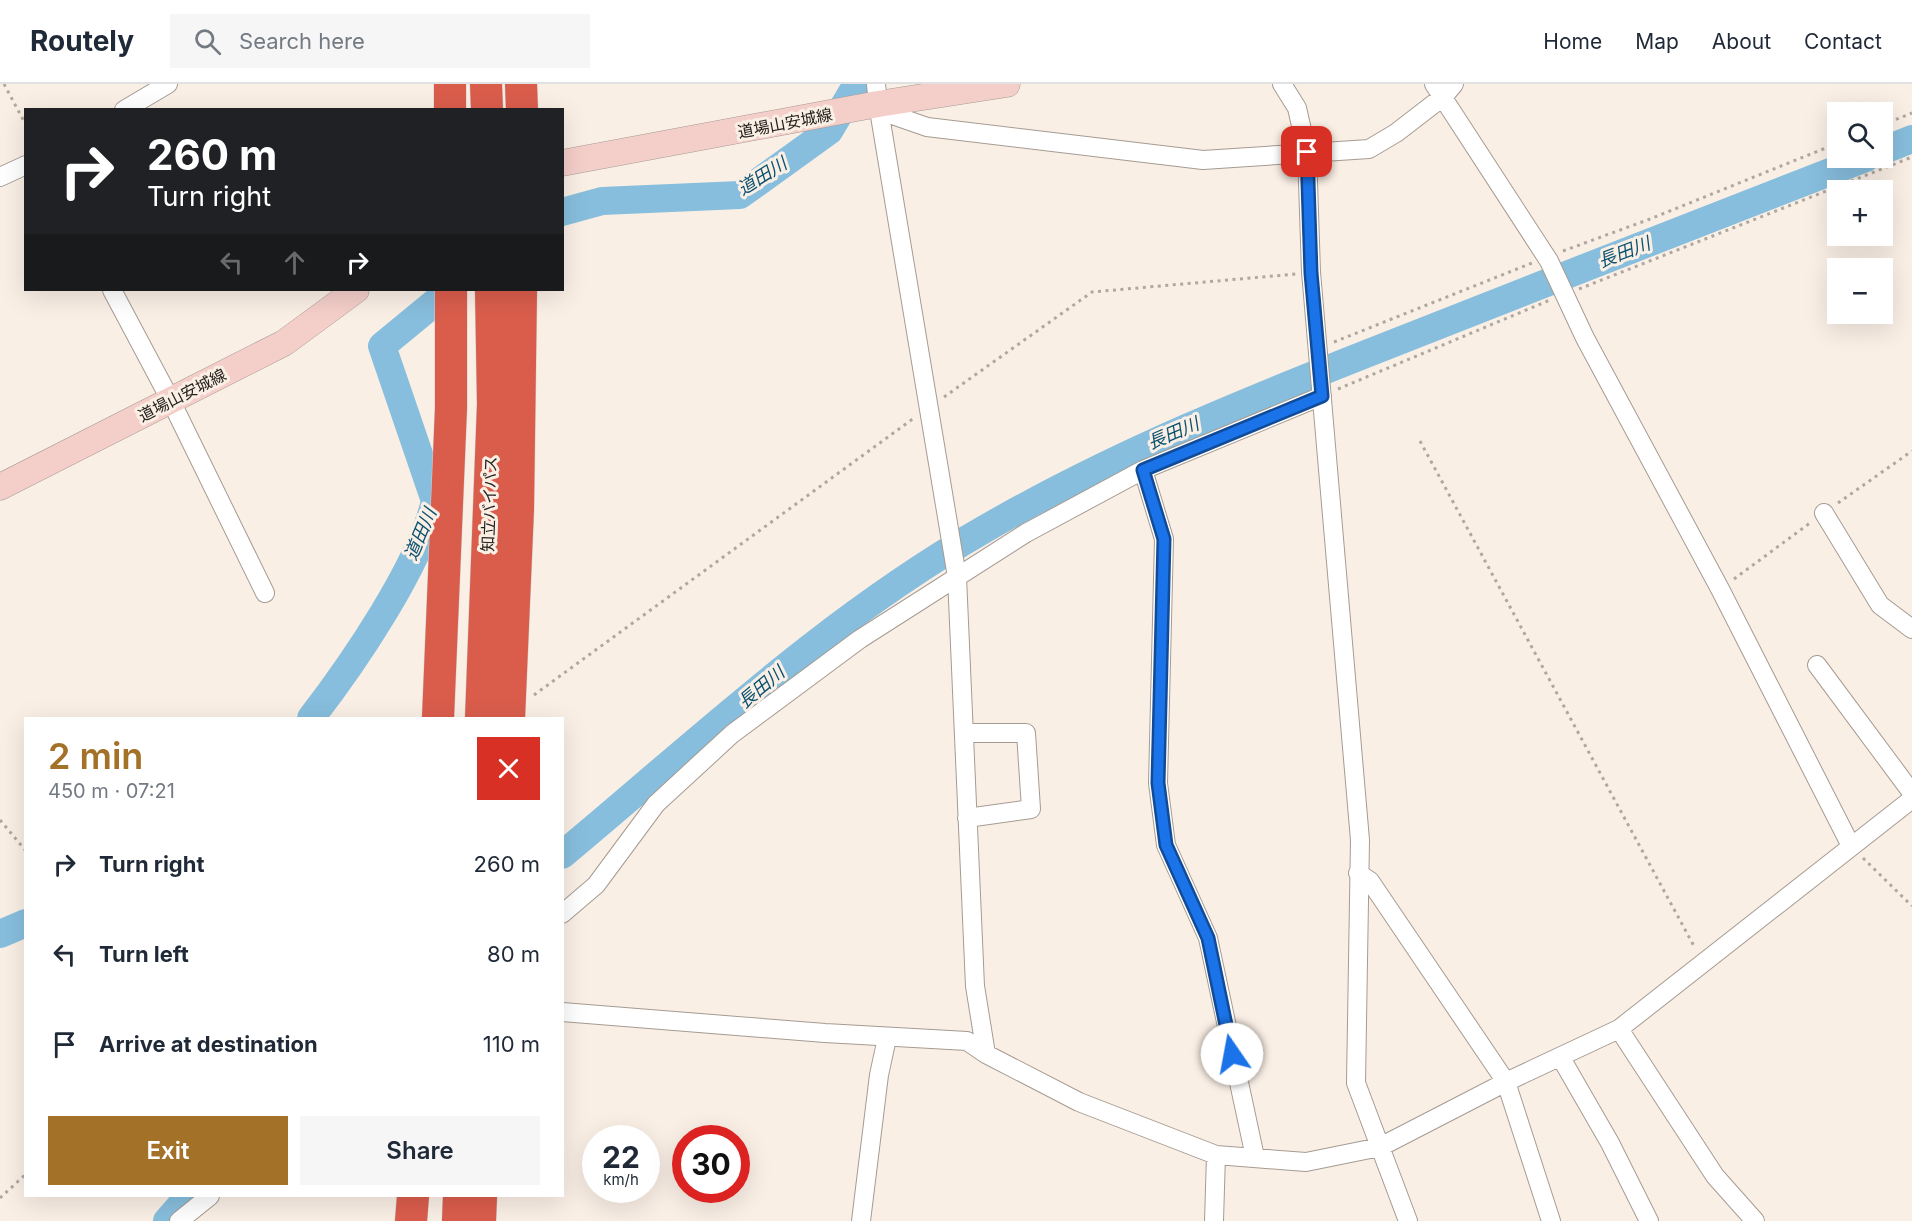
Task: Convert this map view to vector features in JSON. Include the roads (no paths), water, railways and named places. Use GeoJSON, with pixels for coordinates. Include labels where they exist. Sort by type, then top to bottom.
{"type":"FeatureCollection","features":[{"type":"Feature","properties":{"kind":"highway"},"geometry":{"type":"LineString","coordinates":[[450,84],[450,108]]}},
{"type":"Feature","properties":{"kind":"highway"},"geometry":{"type":"LineString","coordinates":[[472,84],[472,108]]}},
{"type":"Feature","properties":{"kind":"highway"},"geometry":{"type":"LineString","coordinates":[[486,84],[487,108]]}},
{"type":"Feature","properties":{"kind":"highway"},"geometry":{"type":"LineString","coordinates":[[521,84],[522,108]]}},
{"type":"Feature","properties":{"kind":"highway"},"geometry":{"type":"LineString","coordinates":[[438,717],[451,408],[451,291]]}},
{"type":"Feature","properties":{"kind":"highway","name":"知立バイパス"},"geometry":{"type":"LineString","coordinates":[[462,717],[473,437],[473,291]]}},
{"type":"Feature","properties":{"kind":"highway","name":"知立バイパス"},"geometry":{"type":"LineString","coordinates":[[481,717],[493,404],[491,291]]}},
{"type":"Feature","properties":{"kind":"highway"},"geometry":{"type":"LineString","coordinates":[[519,709],[518,509],[521,291]]}},
{"type":"Feature","properties":{"kind":"highway"},"geometry":{"type":"LineString","coordinates":[[411,1221],[412,1197]]}},
{"type":"Feature","properties":{"kind":"highway"},"geometry":{"type":"LineString","coordinates":[[430,1221],[432,1197]]}},
{"type":"Feature","properties":{"kind":"highway"},"geometry":{"type":"LineString","coordinates":[[458,1221],[459,1197]]}},
{"type":"Feature","properties":{"kind":"highway"},"geometry":{"type":"LineString","coordinates":[[480,1221],[481,1197]]}},
{"type":"Feature","properties":{"kind":"main road","name":"道場山安城線"},"geometry":{"type":"LineString","coordinates":[[564,163],[878,100],[1007,84]]}},
{"type":"Feature","properties":{"kind":"main road","name":"道場山安城線"},"geometry":{"type":"LineString","coordinates":[[0,487],[284,343],[355,291]]}},
{"type":"Feature","properties":{"kind":"street"},"geometry":{"type":"LineString","coordinates":[[127,108],[168,84]]}},
{"type":"Feature","properties":{"kind":"street"},"geometry":{"type":"LineString","coordinates":[[1282,84],[1297,108],[1307,152],[1311,273],[1360,840],[1356,1083],[1408,1221]]}},
{"type":"Feature","properties":{"kind":"street"},"geometry":{"type":"LineString","coordinates":[[878,100],[927,127],[1203,160],[1369,149],[1396,133],[1444,88],[1547,259],[1563,295],[1720,589],[1851,846]]}},
{"type":"Feature","properties":{"kind":"street"},"geometry":{"type":"LineString","coordinates":[[878,100],[957,577],[975,986],[986,1054]]}},
{"type":"Feature","properties":{"kind":"street"},"geometry":{"type":"LineString","coordinates":[[0,177],[24,166]]}},
{"type":"Feature","properties":{"kind":"street"},"geometry":{"type":"LineString","coordinates":[[113,291],[171,401],[265,593]]}},
{"type":"Feature","properties":{"kind":"street"},"geometry":{"type":"LineString","coordinates":[[564,912],[596,885],[656,804],[732,734],[860,639],[1026,533],[1143,470],[1322,396]]}},
{"type":"Feature","properties":{"kind":"street"},"geometry":{"type":"LineString","coordinates":[[1143,470],[1164,539],[1158,783],[1166,845],[1208,938],[1255,1157]]}},
{"type":"Feature","properties":{"kind":"street"},"geometry":{"type":"LineString","coordinates":[[1824,513],[1880,605],[1912,629]]}},
{"type":"Feature","properties":{"kind":"street"},"geometry":{"type":"LineString","coordinates":[[1817,665],[1912,793]]}},
{"type":"Feature","properties":{"kind":"street"},"geometry":{"type":"LineString","coordinates":[[964,733],[1026,733],[1031,809],[968,818]]}},
{"type":"Feature","properties":{"kind":"street"},"geometry":{"type":"LineString","coordinates":[[564,1012],[887,1038],[967,1041],[986,1054],[1079,1102],[1216,1155],[1306,1162],[1380,1147],[1506,1082],[1619,1029],[1912,799]]}},
{"type":"Feature","properties":{"kind":"street"},"geometry":{"type":"LineString","coordinates":[[1358,873],[1370,881],[1506,1082],[1551,1221]]}},
{"type":"Feature","properties":{"kind":"street"},"geometry":{"type":"LineString","coordinates":[[1619,1029],[1715,1176],[1755,1221]]}},
{"type":"Feature","properties":{"kind":"street"},"geometry":{"type":"LineString","coordinates":[[861,1221],[879,1074],[887,1038]]}},
{"type":"Feature","properties":{"kind":"street"},"geometry":{"type":"LineString","coordinates":[[1561,1058],[1610,1143],[1649,1221]]}},
{"type":"Feature","properties":{"kind":"street"},"geometry":{"type":"LineString","coordinates":[[1214,1221],[1216,1155]]}},
{"type":"Feature","properties":{"kind":"street"},"geometry":{"type":"LineString","coordinates":[[179,1221],[209,1197]]}},
{"type":"Feature","properties":{"kind":"waterway","name":"道田川"},"geometry":{"type":"LineString","coordinates":[[564,211],[602,201],[740,195],[829,131],[857,84]]}},
{"type":"Feature","properties":{"kind":"waterway","name":"長田川"},"geometry":{"type":"LineString","coordinates":[[1893,147],[1912,139]]}},
{"type":"Feature","properties":{"kind":"waterway","name":"長田川"},"geometry":{"type":"LineString","coordinates":[[564,853],[766,683],[871,602],[926,565],[1033,502],[1135,451],[1292,383],[1840,168]]}},
{"type":"Feature","properties":{"kind":"waterway","name":"道田川"},"geometry":{"type":"LineString","coordinates":[[312,717],[346,671],[383,614],[415,555],[427,527],[435,501],[382,346],[449,291]]}},
{"type":"Feature","properties":{"kind":"waterway","name":"道田川"},"geometry":{"type":"LineString","coordinates":[[0,934],[24,924]]}},
{"type":"Feature","properties":{"kind":"waterway","name":"長田川"},"geometry":{"type":"LineString","coordinates":[[167,1221],[188,1197]]}}]}
